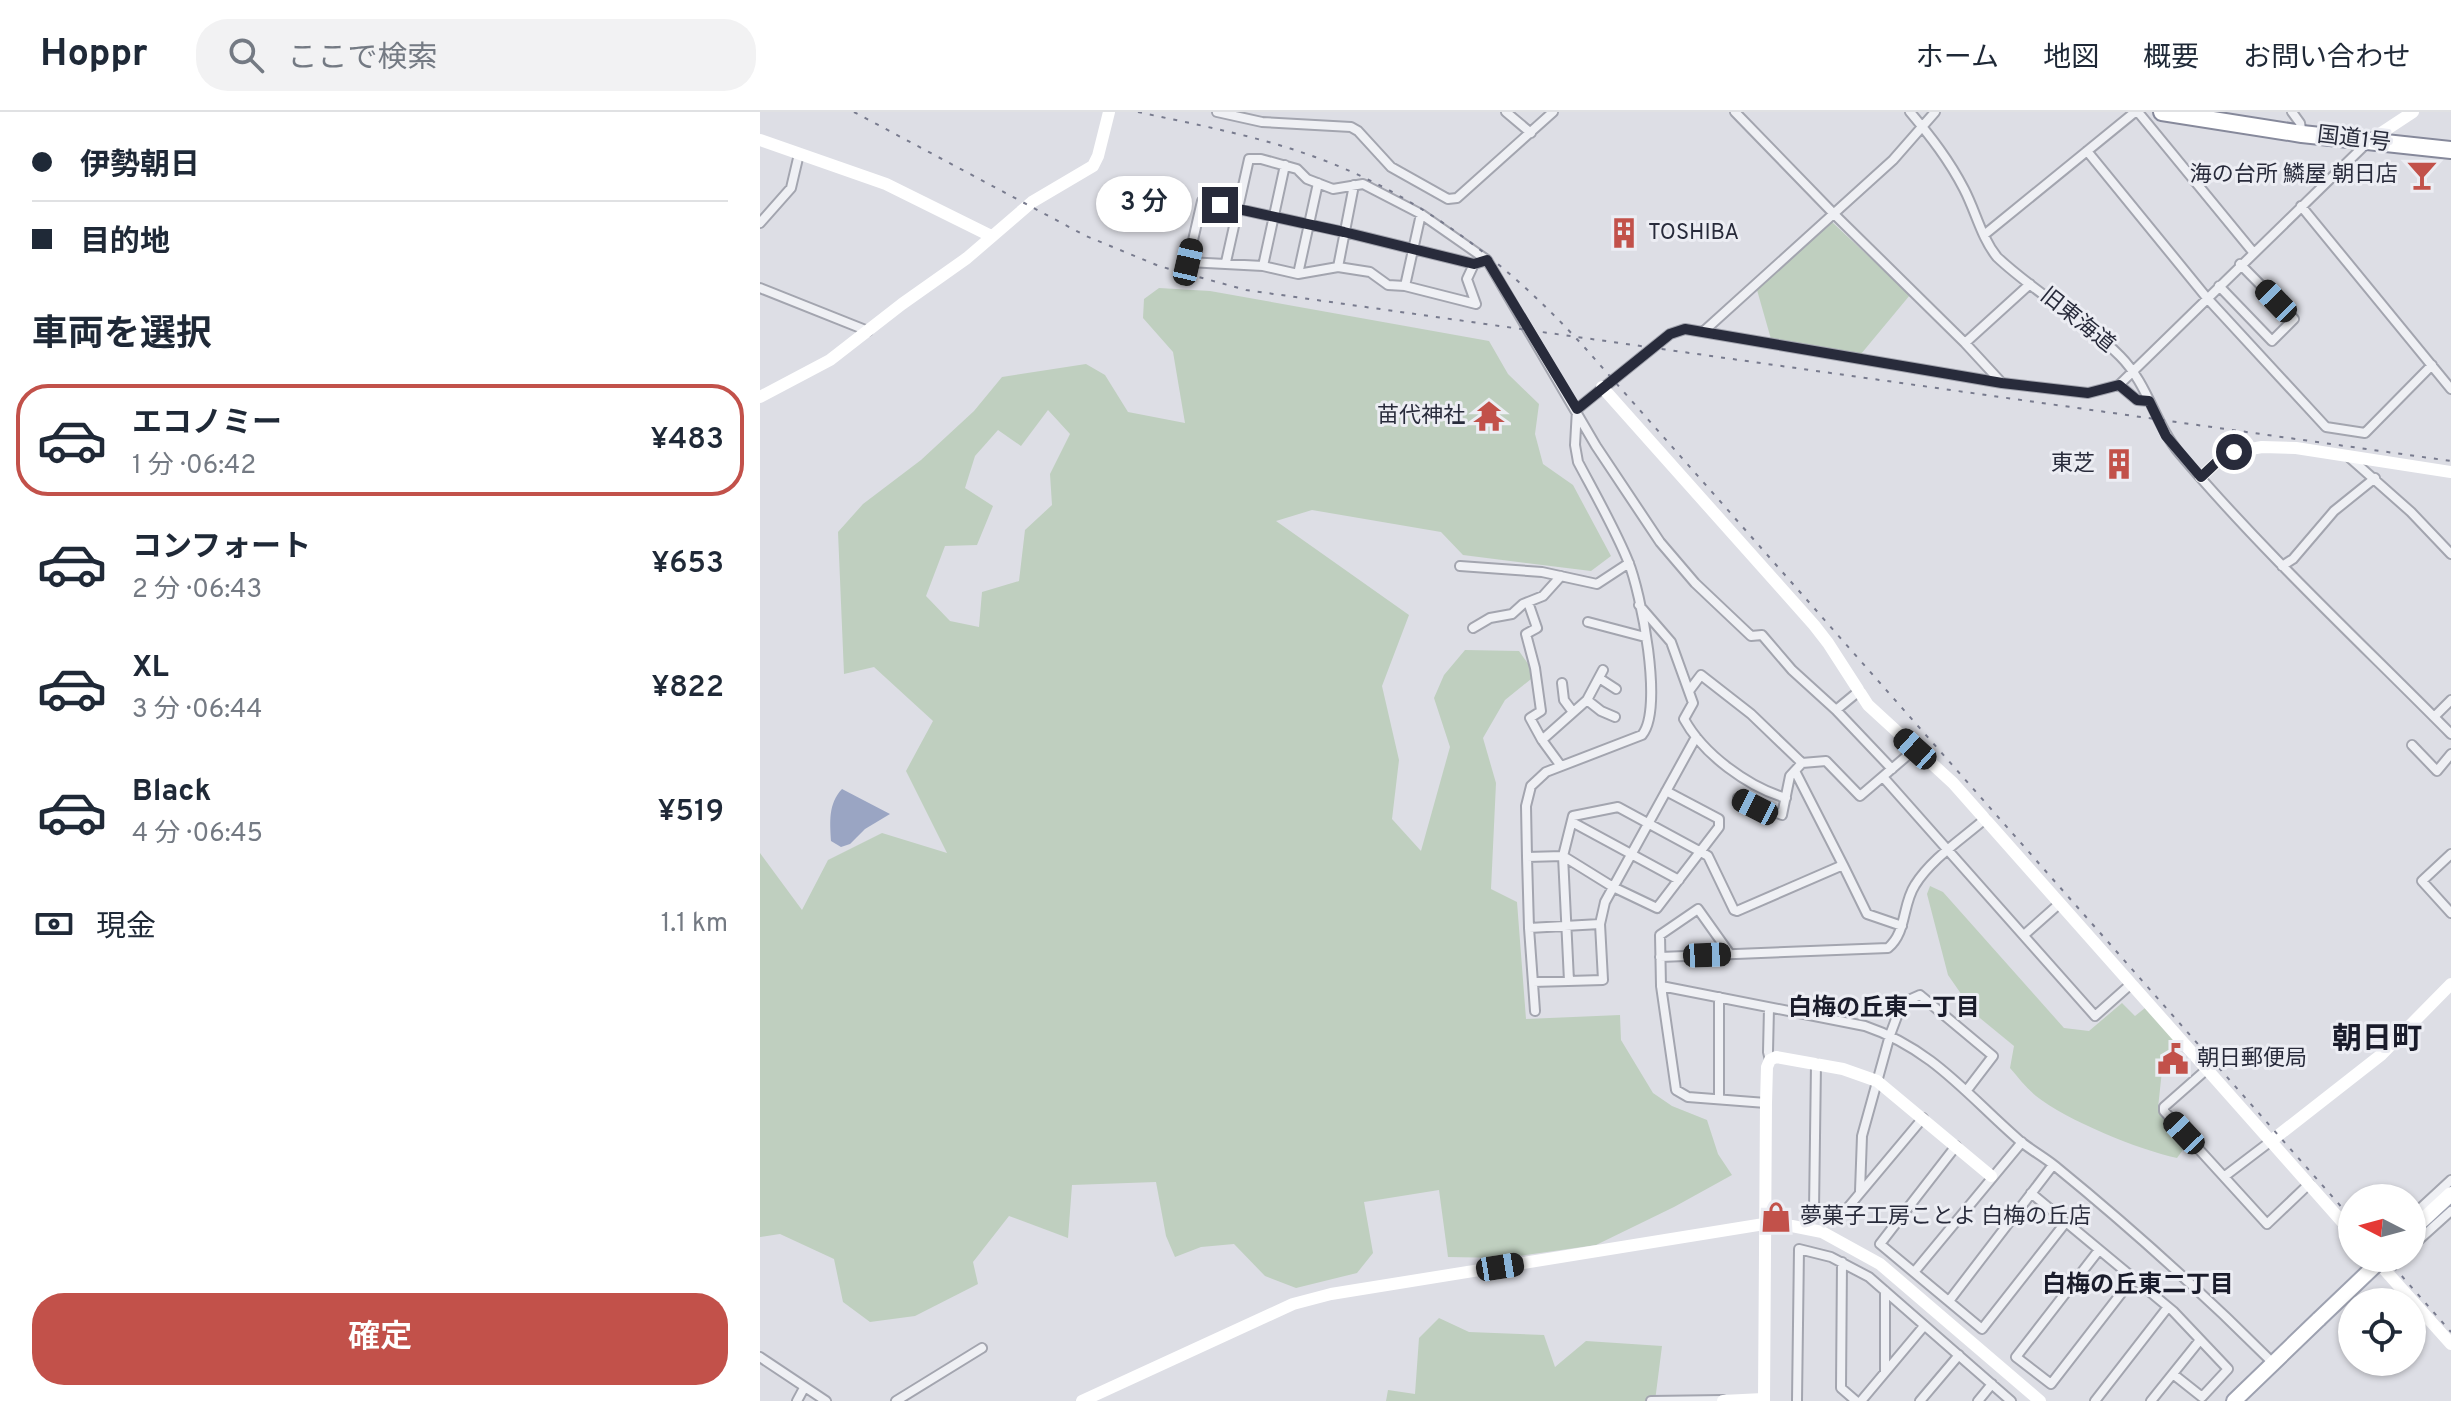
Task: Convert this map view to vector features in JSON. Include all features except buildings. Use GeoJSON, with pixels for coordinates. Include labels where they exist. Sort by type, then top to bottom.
{"type":"FeatureCollection","features":[{"type":"Feature","properties":{"kind":"highway","name":"国道1号"},"geometry":{"type":"LineString","coordinates":[[2162,112],[2200,115],[2302,134],[2451,150]]}},
{"type":"Feature","properties":{"kind":"main road"},"geometry":{"type":"LineString","coordinates":[[2426,1217],[2451,1194]]}},
{"type":"Feature","properties":{"kind":"main road"},"geometry":{"type":"LineString","coordinates":[[2234,1401],[2368,1272]]}},
{"type":"Feature","properties":{"kind":"street"},"geometry":{"type":"LineString","coordinates":[[760,397],[830,360],[956,266],[1032,202],[1093,166],[1109,112]]}},
{"type":"Feature","properties":{"kind":"street"},"geometry":{"type":"LineString","coordinates":[[1217,112],[1262,122],[1351,127],[1391,167],[1448,199],[1457,198],[1553,112]]}},
{"type":"Feature","properties":{"kind":"street"},"geometry":{"type":"LineString","coordinates":[[1506,112],[1531,133]]}},
{"type":"Feature","properties":{"kind":"street"},"geometry":{"type":"LineString","coordinates":[[1735,112],[2002,383]]}},
{"type":"Feature","properties":{"kind":"street","name":"旧東海道"},"geometry":{"type":"LineString","coordinates":[[1910,112],[1947,157],[1997,257],[2090,329],[2133,371],[2166,436],[2201,477],[2282,566],[2451,734]]}},
{"type":"Feature","properties":{"kind":"street"},"geometry":{"type":"LineString","coordinates":[[1704,331],[1835,215],[1893,160],[1935,112]]}},
{"type":"Feature","properties":{"kind":"street"},"geometry":{"type":"LineString","coordinates":[[1984,235],[2136,112],[2253,252]]}},
{"type":"Feature","properties":{"kind":"street"},"geometry":{"type":"LineString","coordinates":[[2292,112],[2300,123],[2302,134]]}},
{"type":"Feature","properties":{"kind":"street"},"geometry":{"type":"LineString","coordinates":[[1535,1011],[1527,857],[1527,798],[1531,786],[1538,778],[1561,766],[1637,738],[1647,730],[1652,681],[1629,563],[1578,462],[1575,445],[1577,409],[1670,334],[1685,329],[2002,383],[2088,393],[2119,385],[2368,142],[2413,112]]}},
{"type":"Feature","properties":{"kind":"street"},"geometry":{"type":"LineString","coordinates":[[760,140],[886,184],[991,236]]}},
{"type":"Feature","properties":{"kind":"street"},"geometry":{"type":"LineString","coordinates":[[2087,151],[2207,298],[2326,427],[2365,433],[2432,365]]}},
{"type":"Feature","properties":{"kind":"street"},"geometry":{"type":"LineString","coordinates":[[760,223],[791,188],[799,154]]}},
{"type":"Feature","properties":{"kind":"street"},"geometry":{"type":"LineString","coordinates":[[1226,262],[1249,159],[1261,159],[1297,169],[1307,179],[1333,189],[1363,184],[1421,214],[1487,260],[1630,500],[1669,553],[1751,636],[1762,635],[1792,670],[1836,710],[1892,769]]}},
{"type":"Feature","properties":{"kind":"street"},"geometry":{"type":"LineString","coordinates":[[1263,266],[1285,165]]}},
{"type":"Feature","properties":{"kind":"street"},"geometry":{"type":"LineString","coordinates":[[1298,274],[1318,183]]}},
{"type":"Feature","properties":{"kind":"street"},"geometry":{"type":"LineString","coordinates":[[1338,267],[1354,185]]}},
{"type":"Feature","properties":{"kind":"street"},"geometry":{"type":"LineString","coordinates":[[1474,264],[1467,279],[1476,304],[1405,286],[1388,285],[1370,272],[1338,267],[1298,274],[1263,266],[1188,262],[1202,201],[1474,264],[1487,260]]}},
{"type":"Feature","properties":{"kind":"street"},"geometry":{"type":"LineString","coordinates":[[2301,206],[2450,384]]}},
{"type":"Feature","properties":{"kind":"street"},"geometry":{"type":"LineString","coordinates":[[1405,286],[1421,214]]}},
{"type":"Feature","properties":{"kind":"street"},"geometry":{"type":"LineString","coordinates":[[2219,286],[2272,341],[2294,319],[2240,264]]}},
{"type":"Feature","properties":{"kind":"street"},"geometry":{"type":"LineString","coordinates":[[1965,343],[2030,284]]}},
{"type":"Feature","properties":{"kind":"street"},"geometry":{"type":"LineString","coordinates":[[760,288],[868,331]]}},
{"type":"Feature","properties":{"kind":"street"},"geometry":{"type":"LineString","coordinates":[[2119,385],[2137,400],[2149,401]]}},
{"type":"Feature","properties":{"kind":"street"},"geometry":{"type":"LineString","coordinates":[[1602,387],[1814,625],[1868,705],[1953,783],[2338,1217]]}},
{"type":"Feature","properties":{"kind":"street"},"geometry":{"type":"LineString","coordinates":[[2201,477],[2219,460],[2234,452],[2262,447],[2296,448],[2451,472]]}},
{"type":"Feature","properties":{"kind":"street"},"geometry":{"type":"LineString","coordinates":[[2350,458],[2375,478],[2451,554]]}},
{"type":"Feature","properties":{"kind":"street"},"geometry":{"type":"LineString","coordinates":[[2282,566],[2293,559],[2334,511],[2375,478]]}},
{"type":"Feature","properties":{"kind":"street"},"geometry":{"type":"LineString","coordinates":[[1460,566],[1542,572],[1597,584],[1629,563]]}},
{"type":"Feature","properties":{"kind":"street"},"geometry":{"type":"LineString","coordinates":[[1473,628],[1490,618],[1512,614],[1543,596],[1561,576]]}},
{"type":"Feature","properties":{"kind":"street"},"geometry":{"type":"LineString","coordinates":[[1528,602],[1537,628],[1526,634],[1541,711],[1530,718],[1561,766]]}},
{"type":"Feature","properties":{"kind":"street"},"geometry":{"type":"LineString","coordinates":[[1639,604],[1671,642],[1693,703],[1684,719],[1705,749],[1766,792],[1786,798]]}},
{"type":"Feature","properties":{"kind":"street"},"geometry":{"type":"LineString","coordinates":[[1588,622],[1645,637]]}},
{"type":"Feature","properties":{"kind":"street"},"geometry":{"type":"LineString","coordinates":[[1542,740],[1587,700],[1601,674],[1616,689]]}},
{"type":"Feature","properties":{"kind":"street"},"geometry":{"type":"LineString","coordinates":[[1689,691],[1701,675],[1751,714],[1802,763]]}},
{"type":"Feature","properties":{"kind":"street"},"geometry":{"type":"LineString","coordinates":[[1562,683],[1564,700],[1573,712]]}},
{"type":"Feature","properties":{"kind":"street"},"geometry":{"type":"LineString","coordinates":[[1836,710],[1859,691]]}},
{"type":"Feature","properties":{"kind":"street"},"geometry":{"type":"LineString","coordinates":[[1587,700],[1615,717]]}},
{"type":"Feature","properties":{"kind":"street"},"geometry":{"type":"LineString","coordinates":[[2434,717],[2451,700]]}},
{"type":"Feature","properties":{"kind":"street"},"geometry":{"type":"LineString","coordinates":[[1533,982],[1603,980],[1600,924],[1605,902],[1696,737]]}},
{"type":"Feature","properties":{"kind":"street"},"geometry":{"type":"LineString","coordinates":[[2412,745],[2437,771],[2451,754]]}},
{"type":"Feature","properties":{"kind":"street"},"geometry":{"type":"LineString","coordinates":[[1738,798],[1782,815],[1790,776],[1802,763],[1826,761],[1860,796],[1915,749]]}},
{"type":"Feature","properties":{"kind":"street"},"geometry":{"type":"LineString","coordinates":[[1795,771],[1867,914],[1902,926]]}},
{"type":"Feature","properties":{"kind":"street"},"geometry":{"type":"LineString","coordinates":[[1883,777],[2095,1016],[2131,984]]}},
{"type":"Feature","properties":{"kind":"street"},"geometry":{"type":"LineString","coordinates":[[1527,857],[1563,856],[1613,887],[1657,908],[1719,827],[1719,819],[1666,791]]}},
{"type":"Feature","properties":{"kind":"street"},"geometry":{"type":"LineString","coordinates":[[1569,981],[1563,856],[1573,816],[1618,807],[1708,856],[1737,911],[1843,865]]}},
{"type":"Feature","properties":{"kind":"street"},"geometry":{"type":"LineString","coordinates":[[1660,957],[1880,950],[1894,943],[1914,885],[1985,819]]}},
{"type":"Feature","properties":{"kind":"street"},"geometry":{"type":"LineString","coordinates":[[1572,822],[1679,880]]}},
{"type":"Feature","properties":{"kind":"street"},"geometry":{"type":"LineString","coordinates":[[2451,854],[2422,881],[2451,913]]}},
{"type":"Feature","properties":{"kind":"street"},"geometry":{"type":"LineString","coordinates":[[2024,935],[2059,904]]}},
{"type":"Feature","properties":{"kind":"street"},"geometry":{"type":"LineString","coordinates":[[1730,954],[1698,909],[1660,935],[1661,986],[1676,1090],[1688,1097],[1766,1103]]}},
{"type":"Feature","properties":{"kind":"street"},"geometry":{"type":"LineString","coordinates":[[1529,928],[1600,924]]}},
{"type":"Feature","properties":{"kind":"street"},"geometry":{"type":"LineString","coordinates":[[1603,971],[1607,974],[1608,984]]}},
{"type":"Feature","properties":{"kind":"street"},"geometry":{"type":"LineString","coordinates":[[1661,986],[1865,1026],[1916,1049],[2203,1294],[2273,1363]]}},
{"type":"Feature","properties":{"kind":"street"},"geometry":{"type":"LineString","coordinates":[[2225,1176],[2381,1055],[2449,989]]}},
{"type":"Feature","properties":{"kind":"street"},"geometry":{"type":"LineString","coordinates":[[1860,1191],[1862,1136],[1902,1003],[1920,995],[1993,1056],[1967,1090]]}},
{"type":"Feature","properties":{"kind":"street"},"geometry":{"type":"LineString","coordinates":[[1719,997],[1719,1099]]}},
{"type":"Feature","properties":{"kind":"street"},"geometry":{"type":"LineString","coordinates":[[1651,1401],[1763,1400],[1769,1008]]}},
{"type":"Feature","properties":{"kind":"street"},"geometry":{"type":"LineString","coordinates":[[1770,1060],[1776,1057],[1843,1069],[1877,1081],[1991,1176]]}},
{"type":"Feature","properties":{"kind":"street"},"geometry":{"type":"LineString","coordinates":[[1816,1064],[1814,1210],[1840,1217],[1923,1118]]}},
{"type":"Feature","properties":{"kind":"street"},"geometry":{"type":"LineString","coordinates":[[2206,1070],[2164,1107],[2164,1111],[2267,1224],[2309,1184]]}},
{"type":"Feature","properties":{"kind":"street"},"geometry":{"type":"LineString","coordinates":[[1915,1271],[2022,1142]]}},
{"type":"Feature","properties":{"kind":"street"},"geometry":{"type":"LineString","coordinates":[[1956,1146],[1880,1244],[1982,1329],[2066,1222]]}},
{"type":"Feature","properties":{"kind":"street"},"geometry":{"type":"LineString","coordinates":[[1949,1301],[2053,1165]]}},
{"type":"Feature","properties":{"kind":"street"},"geometry":{"type":"LineString","coordinates":[[2426,1203],[2451,1180]]}},
{"type":"Feature","properties":{"kind":"street"},"geometry":{"type":"LineString","coordinates":[[2031,1193],[2168,1307],[2228,1369],[2202,1397],[2173,1374]]}},
{"type":"Feature","properties":{"kind":"street"},"geometry":{"type":"LineString","coordinates":[[2426,1233],[2451,1211]]}},
{"type":"Feature","properties":{"kind":"street"},"geometry":{"type":"LineString","coordinates":[[1082,1401],[1293,1304],[1331,1294],[1764,1224],[1822,1232],[1880,1264],[2040,1401]]}},
{"type":"Feature","properties":{"kind":"street"},"geometry":{"type":"LineString","coordinates":[[1797,1401],[1799,1249],[1814,1251],[1855,1267],[2011,1401]]}},
{"type":"Feature","properties":{"kind":"street"},"geometry":{"type":"LineString","coordinates":[[2099,1250],[2016,1357],[2051,1384],[2133,1278]]}},
{"type":"Feature","properties":{"kind":"street"},"geometry":{"type":"LineString","coordinates":[[1842,1262],[1841,1388],[1858,1401],[1924,1326]]}},
{"type":"Feature","properties":{"kind":"street"},"geometry":{"type":"LineString","coordinates":[[2387,1272],[2451,1344]]}},
{"type":"Feature","properties":{"kind":"street"},"geometry":{"type":"LineString","coordinates":[[1885,1291],[1885,1372]]}},
{"type":"Feature","properties":{"kind":"street"},"geometry":{"type":"LineString","coordinates":[[2095,1401],[2168,1307]]}},
{"type":"Feature","properties":{"kind":"street"},"geometry":{"type":"LineString","coordinates":[[2151,1401],[2200,1340]]}},
{"type":"Feature","properties":{"kind":"street"},"geometry":{"type":"LineString","coordinates":[[896,1401],[982,1348]]}},
{"type":"Feature","properties":{"kind":"street"},"geometry":{"type":"LineString","coordinates":[[1920,1401],[1959,1355]]}},
{"type":"Feature","properties":{"kind":"street"},"geometry":{"type":"LineString","coordinates":[[760,1357],[826,1401]]}},
{"type":"Feature","properties":{"kind":"street"},"geometry":{"type":"LineString","coordinates":[[1978,1401],[1992,1384]]}},
{"type":"Feature","properties":{"kind":"street"},"geometry":{"type":"LineString","coordinates":[[797,1401],[804,1388]]}},
{"type":"Feature","properties":{"kind":"green space"},"geometry":{"type":"Polygon","coordinates":[[[1832,222],[1910,295],[1861,354],[1771,339],[1757,290],[1832,222]]]}},
{"type":"Feature","properties":{"kind":"green space"},"geometry":{"type":"Polygon","coordinates":[[[1159,288],[1210,291],[1489,341],[1508,374],[1539,404],[1535,434],[1543,464],[1573,485],[1611,556],[1591,571],[1463,555],[1441,532],[1312,510],[1276,521],[1409,615],[1382,686],[1399,760],[1392,819],[1421,851],[1450,747],[1434,698],[1444,675],[1465,650],[1519,651],[1536,675],[1505,700],[1483,738],[1496,783],[1491,889],[1517,902],[1526,1019],[1620,1015],[1621,1040],[1653,1093],[1672,1106],[1707,1120],[1718,1154],[1732,1175],[1596,1245],[1504,1258],[1448,1257],[1439,1190],[1364,1202],[1373,1253],[1357,1273],[1296,1288],[1265,1276],[1234,1244],[1201,1247],[1175,1257],[1166,1236],[1156,1182],[1072,1185],[1068,1238],[1009,1216],[973,1262],[978,1284],[915,1316],[870,1322],[843,1302],[834,1259],[780,1234],[760,1237],[760,853],[802,910],[828,860],[882,833],[947,853],[906,771],[933,721],[874,667],[844,674],[838,532],[863,504],[921,460],[974,411],[1002,377],[1086,364],[1105,375],[1128,412],[1185,423],[1173,352],[1143,318],[1144,299],[1159,288]],[[1048,410],[1021,446],[998,430],[975,456],[965,488],[993,506],[977,545],[945,546],[926,596],[950,621],[979,627],[982,592],[1019,581],[1025,530],[1052,505],[1050,474],[1070,434],[1048,410]]]}},
{"type":"Feature","properties":{"kind":"green space"},"geometry":{"type":"Polygon","coordinates":[[[1930,886],[1943,892],[2064,1028],[2089,1031],[2122,1003],[2135,1016],[2145,1008],[2178,1044],[2163,1061],[2158,1108],[2185,1147],[2177,1158],[2084,1124],[2049,1105],[2025,1086],[2010,1068],[2014,1046],[1975,1014],[1948,975],[1927,894],[1930,886]]]}},
{"type":"Feature","properties":{"kind":"green space"},"geometry":{"type":"Polygon","coordinates":[[[1439,1318],[1469,1332],[1544,1335],[1555,1367],[1586,1341],[1662,1346],[1655,1401],[1386,1401],[1388,1390],[1415,1394],[1419,1338],[1439,1318]]]}},
{"type":"Feature","properties":{"kind":"water"},"geometry":{"type":"Polygon","coordinates":[[[842,789],[890,814],[865,829],[850,844],[841,847],[831,841],[830,820],[834,801],[842,789]]]}},
{"type":"Feature","properties":{"kind":"railway"},"geometry":{"type":"LineString","coordinates":[[854,112],[1086,236],[1159,266],[1246,290],[2451,461]]}},
{"type":"Feature","properties":{"kind":"railway"},"geometry":{"type":"LineString","coordinates":[[1138,112],[1272,143],[1354,173],[1428,213],[1496,262],[1527,289],[1586,349],[2338,1203]]}},
{"type":"Feature","properties":{"kind":"railway"},"geometry":{"type":"LineString","coordinates":[[2398,1272],[2451,1332]]}},
{"type":"Feature","properties":{"kind":"place","name":"海の台所 鱗屋 朝日店"},"geometry":{"type":"Point","coordinates":[2422,175]}},
{"type":"Feature","properties":{"kind":"place","name":"TOSHIBA"},"geometry":{"type":"Point","coordinates":[1624,233]}},
{"type":"Feature","properties":{"kind":"place","name":"苗代神社"},"geometry":{"type":"Point","coordinates":[1489,416]}},
{"type":"Feature","properties":{"kind":"place","name":"東芝"},"geometry":{"type":"Point","coordinates":[2119,464]}},
{"type":"Feature","properties":{"kind":"place","name":"朝日郵便局"},"geometry":{"type":"Point","coordinates":[2173,1059]}},
{"type":"Feature","properties":{"kind":"place","name":"夢菓子工房ことよ 白梅の丘店"},"geometry":{"type":"Point","coordinates":[1776,1217]}},
{"type":"Feature","properties":{"kind":"district","name":"白梅の丘東一丁目"},"geometry":{"type":"Point","coordinates":[1884,1009]}},
{"type":"Feature","properties":{"kind":"district","name":"朝日町"},"geometry":{"type":"Point","coordinates":[2377,1040]}},
{"type":"Feature","properties":{"kind":"district","name":"白梅の丘東二丁目"},"geometry":{"type":"Point","coordinates":[2138,1286]}},
{"type":"Feature","properties":{"kind":"route"},"geometry":{"type":"LineString","coordinates":[[1220,205],[1474,264],[1487,260],[1577,409],[1670,334],[1685,329],[2002,383],[2088,393],[2119,385],[2137,400],[2149,401],[2166,436],[2201,477],[2219,460],[2234,452]]}}]}
